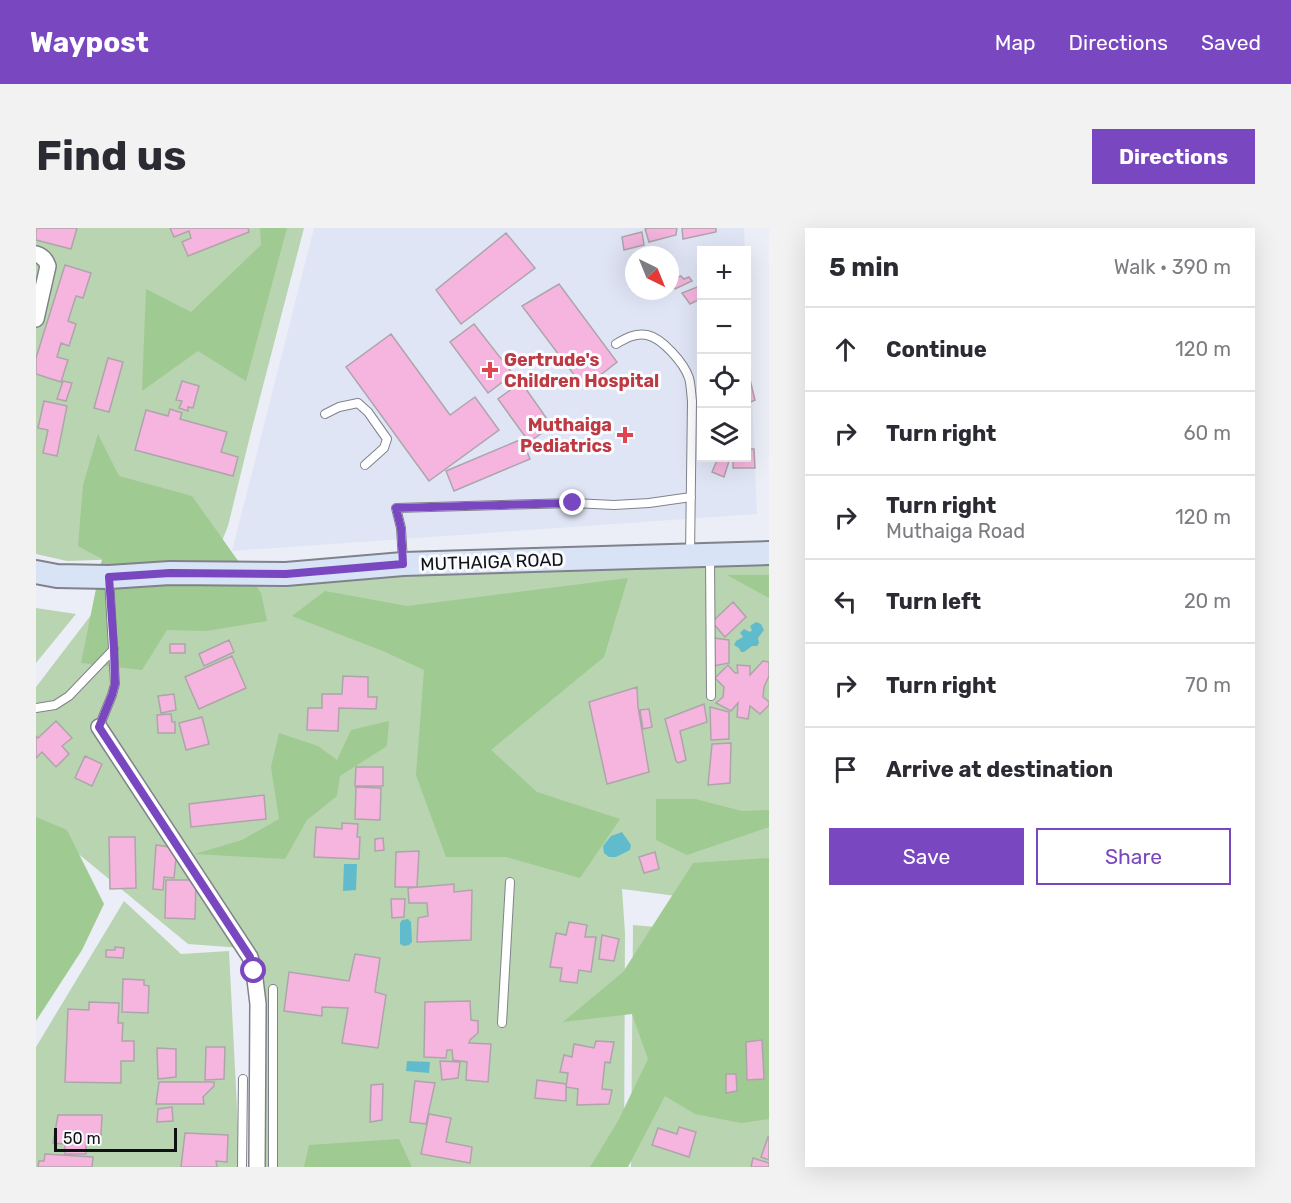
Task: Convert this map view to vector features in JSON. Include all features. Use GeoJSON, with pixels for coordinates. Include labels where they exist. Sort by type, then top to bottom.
{"type":"FeatureCollection","features":[{"type":"Feature","properties":{"kind":"main road","name":"MUTHAIGA ROAD"},"geometry":{"type":"LineString","coordinates":[[36,572],[57,576],[109,577],[170,573],[286,574],[403,564],[769,553]]}},
{"type":"Feature","properties":{"kind":"street"},"geometry":{"type":"LineString","coordinates":[[36,254],[40,255],[48,266],[36,319]]}},
{"type":"Feature","properties":{"kind":"street"},"geometry":{"type":"LineString","coordinates":[[99,727],[250,957],[258,1004],[257,1167]]}},
{"type":"Feature","properties":{"kind":"lane"},"geometry":{"type":"LineString","coordinates":[[616,344],[630,336],[648,335],[667,346],[682,364],[689,377],[692,401],[691,496],[700,556],[711,696]]}},
{"type":"Feature","properties":{"kind":"lane"},"geometry":{"type":"LineString","coordinates":[[325,414],[339,407],[358,403],[368,412],[387,439],[384,448],[365,465]]}},
{"type":"Feature","properties":{"kind":"lane"},"geometry":{"type":"LineString","coordinates":[[403,564],[401,528],[396,508],[573,503],[614,506],[691,496]]}},
{"type":"Feature","properties":{"kind":"lane"},"geometry":{"type":"LineString","coordinates":[[99,727],[115,684],[109,577]]}},
{"type":"Feature","properties":{"kind":"lane"},"geometry":{"type":"LineString","coordinates":[[36,708],[55,705],[69,696],[114,649]]}},
{"type":"Feature","properties":{"kind":"lane"},"geometry":{"type":"LineString","coordinates":[[502,1023],[510,882]]}},
{"type":"Feature","properties":{"kind":"lane"},"geometry":{"type":"LineString","coordinates":[[273,989],[273,1167]]}},
{"type":"Feature","properties":{"kind":"lane"},"geometry":{"type":"LineString","coordinates":[[242,1167],[243,1079]]}},
{"type":"Feature","properties":{"kind":"shaded area","name":"Gertrude's Children Hospital"},"geometry":{"type":"Polygon","coordinates":[[[314,228],[744,228],[745,246],[697,246],[697,462],[751,462],[751,370],[757,514],[232,551],[314,228]]]}},
{"type":"Feature","properties":{"kind":"green space"},"geometry":{"type":"Polygon","coordinates":[[[36,228],[304,228],[228,526],[216,556],[67,561],[36,554],[36,228]]]}},
{"type":"Feature","properties":{"kind":"green space"},"geometry":{"type":"Polygon","coordinates":[[[260,228],[287,228],[246,381],[198,351],[142,391],[146,289],[191,312],[261,245],[260,228]]]}},
{"type":"Feature","properties":{"kind":"green space"},"geometry":{"type":"Polygon","coordinates":[[[98,434],[119,476],[192,496],[261,593],[267,621],[207,631],[167,630],[142,670],[81,663],[102,559],[78,546],[83,485],[98,434]]]}},
{"type":"Feature","properties":{"kind":"green space"},"geometry":{"type":"Polygon","coordinates":[[[769,562],[769,908],[622,889],[625,933],[624,1167],[264,1167],[264,985],[256,949],[188,944],[36,819],[36,687],[101,602],[291,580],[769,562]]]}},
{"type":"Feature","properties":{"kind":"green space"},"geometry":{"type":"Polygon","coordinates":[[[727,575],[769,575],[769,598],[727,575]]]}},
{"type":"Feature","properties":{"kind":"green space"},"geometry":{"type":"Polygon","coordinates":[[[628,578],[604,657],[491,750],[537,792],[620,819],[580,878],[506,857],[446,857],[416,775],[424,670],[383,651],[292,616],[325,591],[407,606],[628,578]]]}},
{"type":"Feature","properties":{"kind":"green space"},"geometry":{"type":"Polygon","coordinates":[[[36,608],[76,614],[36,663],[36,608]]]}},
{"type":"Feature","properties":{"kind":"green space"},"geometry":{"type":"Polygon","coordinates":[[[389,721],[387,746],[340,776],[337,796],[307,820],[285,859],[195,854],[242,840],[279,819],[271,767],[279,733],[318,746],[337,760],[351,730],[389,721]]]}},
{"type":"Feature","properties":{"kind":"green space"},"geometry":{"type":"Polygon","coordinates":[[[656,799],[695,799],[742,811],[769,810],[769,827],[687,855],[656,840],[656,799]]]}},
{"type":"Feature","properties":{"kind":"green space"},"geometry":{"type":"Polygon","coordinates":[[[36,817],[67,830],[104,904],[82,950],[36,1021],[36,817]]]}},
{"type":"Feature","properties":{"kind":"green space"},"geometry":{"type":"Polygon","coordinates":[[[769,858],[769,1119],[741,1123],[695,1114],[665,1096],[628,1167],[590,1167],[618,1121],[648,1059],[632,1014],[563,1022],[623,972],[693,863],[769,858]]]}},
{"type":"Feature","properties":{"kind":"green space"},"geometry":{"type":"Polygon","coordinates":[[[124,901],[181,954],[229,951],[240,1167],[36,1167],[36,1047],[124,901]]]}},
{"type":"Feature","properties":{"kind":"green space"},"geometry":{"type":"Polygon","coordinates":[[[633,925],[769,937],[769,1167],[631,1167],[633,925]]]}},
{"type":"Feature","properties":{"kind":"green space"},"geometry":{"type":"Polygon","coordinates":[[[399,1139],[412,1167],[304,1167],[309,1145],[399,1139]]]}},
{"type":"Feature","properties":{"kind":"water"},"geometry":{"type":"Polygon","coordinates":[[[756,622],[761,624],[764,630],[758,638],[759,643],[741,652],[734,645],[743,637],[740,633],[744,629],[750,632],[752,630],[750,626],[756,622]]]}},
{"type":"Feature","properties":{"kind":"water"},"geometry":{"type":"Polygon","coordinates":[[[622,832],[631,845],[630,850],[616,857],[609,857],[604,853],[603,846],[611,836],[622,832]]]}},
{"type":"Feature","properties":{"kind":"water"},"geometry":{"type":"Polygon","coordinates":[[[344,864],[357,864],[356,890],[343,891],[344,864]]]}},
{"type":"Feature","properties":{"kind":"water"},"geometry":{"type":"Polygon","coordinates":[[[408,919],[411,922],[412,942],[404,946],[400,944],[400,923],[408,919]]]}},
{"type":"Feature","properties":{"kind":"water"},"geometry":{"type":"Polygon","coordinates":[[[407,1061],[430,1062],[429,1073],[406,1071],[407,1061]]]}},
{"type":"Feature","properties":{"kind":"building"},"geometry":{"type":"Polygon","coordinates":[[[36,228],[77,228],[71,249],[36,240],[36,228]]]}},
{"type":"Feature","properties":{"kind":"building"},"geometry":{"type":"Polygon","coordinates":[[[170,228],[248,228],[249,232],[188,256],[182,242],[191,238],[189,231],[174,237],[170,228]]]}},
{"type":"Feature","properties":{"kind":"building"},"geometry":{"type":"Polygon","coordinates":[[[677,228],[676,235],[649,242],[645,229],[677,228]]]}},
{"type":"Feature","properties":{"kind":"building"},"geometry":{"type":"Polygon","coordinates":[[[682,228],[716,228],[716,232],[683,239],[682,228]]]}},
{"type":"Feature","properties":{"kind":"building"},"geometry":{"type":"Polygon","coordinates":[[[642,232],[644,245],[625,246],[624,250],[622,237],[642,232]]]}},
{"type":"Feature","properties":{"kind":"building"},"geometry":{"type":"Polygon","coordinates":[[[506,233],[535,268],[461,324],[436,290],[506,233]]]}},
{"type":"Feature","properties":{"kind":"building"},"geometry":{"type":"Polygon","coordinates":[[[65,265],[91,273],[83,298],[76,296],[68,321],[76,324],[69,346],[61,343],[57,357],[68,360],[61,382],[36,374],[36,358],[65,265]]]}},
{"type":"Feature","properties":{"kind":"building"},"geometry":{"type":"Polygon","coordinates":[[[679,277],[684,279],[689,277],[692,281],[679,287],[679,277]]]}},
{"type":"Feature","properties":{"kind":"building"},"geometry":{"type":"Polygon","coordinates":[[[559,284],[617,362],[584,388],[522,306],[559,284]]]}},
{"type":"Feature","properties":{"kind":"building"},"geometry":{"type":"Polygon","coordinates":[[[697,287],[697,300],[690,304],[682,293],[697,287]]]}},
{"type":"Feature","properties":{"kind":"building"},"geometry":{"type":"Polygon","coordinates":[[[474,324],[513,374],[488,393],[450,342],[474,324]]]}},
{"type":"Feature","properties":{"kind":"building","name":"Gertrude's Children Hospital"},"geometry":{"type":"Polygon","coordinates":[[[391,334],[450,415],[475,397],[499,430],[429,481],[346,367],[391,334]]]}},
{"type":"Feature","properties":{"kind":"building"},"geometry":{"type":"Polygon","coordinates":[[[108,358],[123,362],[109,412],[94,408],[108,358]]]}},
{"type":"Feature","properties":{"kind":"building"},"geometry":{"type":"Polygon","coordinates":[[[63,381],[72,383],[66,401],[57,399],[63,381]]]}},
{"type":"Feature","properties":{"kind":"building"},"geometry":{"type":"Polygon","coordinates":[[[182,381],[199,386],[193,408],[188,407],[188,411],[179,408],[182,401],[176,400],[182,381]]]}},
{"type":"Feature","properties":{"kind":"building"},"geometry":{"type":"Polygon","coordinates":[[[521,382],[552,426],[529,442],[498,399],[521,382]]]}},
{"type":"Feature","properties":{"kind":"building"},"geometry":{"type":"Polygon","coordinates":[[[751,384],[755,400],[751,402],[751,384]]]}},
{"type":"Feature","properties":{"kind":"building"},"geometry":{"type":"Polygon","coordinates":[[[44,401],[67,406],[57,456],[43,453],[48,430],[38,428],[44,401]]]}},
{"type":"Feature","properties":{"kind":"building"},"geometry":{"type":"Polygon","coordinates":[[[170,409],[182,413],[180,419],[227,432],[221,452],[238,457],[233,476],[135,450],[146,410],[168,416],[170,409]]]}},
{"type":"Feature","properties":{"kind":"building"},"geometry":{"type":"Polygon","coordinates":[[[522,439],[530,459],[454,491],[446,471],[522,439]]]}},
{"type":"Feature","properties":{"kind":"building"},"geometry":{"type":"Polygon","coordinates":[[[751,449],[754,449],[755,468],[733,468],[733,462],[751,462],[751,449]]]}},
{"type":"Feature","properties":{"kind":"building"},"geometry":{"type":"Polygon","coordinates":[[[716,462],[729,462],[724,477],[712,472],[716,462]]]}},
{"type":"Feature","properties":{"kind":"building"},"geometry":{"type":"Polygon","coordinates":[[[733,602],[746,617],[725,637],[712,622],[733,602]]]}},
{"type":"Feature","properties":{"kind":"building"},"geometry":{"type":"Polygon","coordinates":[[[714,638],[729,640],[729,663],[713,666],[714,638]]]}},
{"type":"Feature","properties":{"kind":"building"},"geometry":{"type":"Polygon","coordinates":[[[229,640],[234,652],[204,666],[199,654],[229,640]]]}},
{"type":"Feature","properties":{"kind":"building"},"geometry":{"type":"Polygon","coordinates":[[[170,644],[185,644],[185,653],[170,653],[170,644]]]}},
{"type":"Feature","properties":{"kind":"building"},"geometry":{"type":"Polygon","coordinates":[[[232,656],[246,688],[199,709],[185,677],[232,656]]]}},
{"type":"Feature","properties":{"kind":"building"},"geometry":{"type":"Polygon","coordinates":[[[763,661],[769,662],[769,676],[763,697],[769,705],[760,714],[750,706],[748,719],[737,717],[738,703],[731,711],[716,703],[723,697],[724,687],[715,678],[728,665],[735,673],[738,673],[737,665],[750,666],[750,675],[763,661]]]}},
{"type":"Feature","properties":{"kind":"building"},"geometry":{"type":"Polygon","coordinates":[[[343,676],[368,677],[368,697],[377,697],[376,709],[339,708],[338,731],[307,730],[308,708],[322,708],[322,694],[342,694],[343,676]]]}},
{"type":"Feature","properties":{"kind":"building"},"geometry":{"type":"Polygon","coordinates":[[[637,687],[638,707],[649,772],[607,784],[589,702],[637,687]]]}},
{"type":"Feature","properties":{"kind":"building"},"geometry":{"type":"Polygon","coordinates":[[[174,694],[176,710],[161,713],[158,696],[174,694]]]}},
{"type":"Feature","properties":{"kind":"building"},"geometry":{"type":"Polygon","coordinates":[[[704,704],[707,722],[680,731],[686,760],[678,763],[665,719],[704,704]]]}},
{"type":"Feature","properties":{"kind":"building"},"geometry":{"type":"Polygon","coordinates":[[[710,707],[729,712],[729,739],[711,740],[710,707]]]}},
{"type":"Feature","properties":{"kind":"building"},"geometry":{"type":"Polygon","coordinates":[[[649,709],[652,727],[643,729],[640,710],[649,709]]]}},
{"type":"Feature","properties":{"kind":"building"},"geometry":{"type":"Polygon","coordinates":[[[171,714],[172,722],[175,722],[175,733],[158,733],[157,715],[171,714]]]}},
{"type":"Feature","properties":{"kind":"building"},"geometry":{"type":"Polygon","coordinates":[[[202,717],[209,744],[186,750],[179,723],[202,717]]]}},
{"type":"Feature","properties":{"kind":"building"},"geometry":{"type":"Polygon","coordinates":[[[56,721],[72,738],[62,746],[69,754],[56,767],[42,752],[36,758],[36,736],[38,738],[56,721]]]}},
{"type":"Feature","properties":{"kind":"building"},"geometry":{"type":"Polygon","coordinates":[[[731,743],[730,783],[708,785],[712,744],[731,743]]]}},
{"type":"Feature","properties":{"kind":"building"},"geometry":{"type":"Polygon","coordinates":[[[85,756],[102,764],[92,786],[75,778],[85,756]]]}},
{"type":"Feature","properties":{"kind":"building"},"geometry":{"type":"Polygon","coordinates":[[[356,767],[383,767],[383,786],[355,786],[356,767]]]}},
{"type":"Feature","properties":{"kind":"building"},"geometry":{"type":"Polygon","coordinates":[[[356,787],[381,788],[380,820],[355,819],[356,787]]]}},
{"type":"Feature","properties":{"kind":"building"},"geometry":{"type":"Polygon","coordinates":[[[264,795],[266,819],[191,827],[189,804],[264,795]]]}},
{"type":"Feature","properties":{"kind":"building"},"geometry":{"type":"Polygon","coordinates":[[[342,823],[358,824],[359,859],[314,857],[316,827],[342,829],[342,823]]]}},
{"type":"Feature","properties":{"kind":"building"},"geometry":{"type":"Polygon","coordinates":[[[109,837],[135,837],[136,888],[110,889],[109,837]]]}},
{"type":"Feature","properties":{"kind":"building"},"geometry":{"type":"Polygon","coordinates":[[[383,838],[384,850],[375,851],[375,839],[383,838]]]}},
{"type":"Feature","properties":{"kind":"building"},"geometry":{"type":"Polygon","coordinates":[[[156,845],[177,848],[174,878],[164,877],[163,890],[153,889],[156,845]]]}},
{"type":"Feature","properties":{"kind":"building"},"geometry":{"type":"Polygon","coordinates":[[[419,851],[417,887],[395,887],[396,852],[419,851]]]}},
{"type":"Feature","properties":{"kind":"building"},"geometry":{"type":"Polygon","coordinates":[[[655,852],[659,869],[644,873],[639,857],[655,852]]]}},
{"type":"Feature","properties":{"kind":"building"},"geometry":{"type":"Polygon","coordinates":[[[166,880],[196,880],[195,919],[165,918],[166,880]]]}},
{"type":"Feature","properties":{"kind":"building"},"geometry":{"type":"Polygon","coordinates":[[[454,884],[454,892],[472,890],[471,940],[417,942],[418,918],[428,916],[427,903],[409,903],[408,888],[454,884]]]}},
{"type":"Feature","properties":{"kind":"building"},"geometry":{"type":"Polygon","coordinates":[[[391,899],[405,899],[404,917],[392,918],[391,899]]]}},
{"type":"Feature","properties":{"kind":"building"},"geometry":{"type":"Polygon","coordinates":[[[569,922],[587,925],[585,937],[596,937],[591,972],[579,970],[577,983],[560,981],[562,968],[550,967],[556,933],[566,935],[569,922]]]}},
{"type":"Feature","properties":{"kind":"building"},"geometry":{"type":"Polygon","coordinates":[[[602,935],[619,939],[614,961],[599,959],[602,935]]]}},
{"type":"Feature","properties":{"kind":"building"},"geometry":{"type":"Polygon","coordinates":[[[115,947],[124,948],[123,958],[106,957],[106,950],[115,950],[115,947]]]}},
{"type":"Feature","properties":{"kind":"building"},"geometry":{"type":"Polygon","coordinates":[[[355,954],[380,958],[375,992],[386,995],[378,1048],[342,1043],[348,1008],[322,1007],[322,1016],[284,1011],[289,972],[349,981],[355,954]]]}},
{"type":"Feature","properties":{"kind":"building"},"geometry":{"type":"Polygon","coordinates":[[[123,979],[144,980],[144,985],[149,986],[148,1013],[122,1012],[123,979]]]}},
{"type":"Feature","properties":{"kind":"building"},"geometry":{"type":"Polygon","coordinates":[[[470,1001],[471,1020],[478,1021],[478,1033],[469,1043],[491,1044],[488,1082],[466,1080],[467,1062],[453,1060],[452,1050],[447,1050],[446,1058],[424,1057],[425,1002],[470,1001]]]}},
{"type":"Feature","properties":{"kind":"building"},"geometry":{"type":"Polygon","coordinates":[[[89,1002],[119,1003],[118,1023],[123,1023],[122,1041],[134,1041],[134,1061],[121,1061],[121,1083],[65,1082],[68,1009],[89,1010],[89,1002]]]}},
{"type":"Feature","properties":{"kind":"building"},"geometry":{"type":"Polygon","coordinates":[[[762,1040],[764,1079],[747,1080],[746,1042],[762,1040]]]}},
{"type":"Feature","properties":{"kind":"building"},"geometry":{"type":"Polygon","coordinates":[[[596,1041],[614,1042],[610,1063],[605,1062],[602,1089],[612,1090],[609,1104],[577,1105],[578,1089],[566,1087],[568,1073],[560,1072],[564,1055],[572,1057],[574,1044],[594,1048],[596,1041]]]}},
{"type":"Feature","properties":{"kind":"building"},"geometry":{"type":"Polygon","coordinates":[[[206,1047],[225,1047],[224,1079],[205,1080],[206,1047]]]}},
{"type":"Feature","properties":{"kind":"building"},"geometry":{"type":"Polygon","coordinates":[[[157,1048],[176,1049],[176,1077],[158,1079],[157,1048]]]}},
{"type":"Feature","properties":{"kind":"building"},"geometry":{"type":"Polygon","coordinates":[[[440,1061],[460,1062],[458,1078],[442,1080],[440,1061]]]}},
{"type":"Feature","properties":{"kind":"building"},"geometry":{"type":"Polygon","coordinates":[[[726,1074],[736,1074],[737,1091],[726,1093],[726,1074]]]}},
{"type":"Feature","properties":{"kind":"building"},"geometry":{"type":"Polygon","coordinates":[[[537,1080],[566,1084],[566,1101],[535,1098],[537,1080]]]}},
{"type":"Feature","properties":{"kind":"building"},"geometry":{"type":"Polygon","coordinates":[[[415,1081],[435,1083],[426,1124],[410,1122],[415,1081]]]}},
{"type":"Feature","properties":{"kind":"building"},"geometry":{"type":"Polygon","coordinates":[[[159,1082],[214,1082],[214,1086],[203,1097],[204,1104],[156,1104],[159,1082]]]}},
{"type":"Feature","properties":{"kind":"building"},"geometry":{"type":"Polygon","coordinates":[[[383,1084],[382,1120],[370,1122],[371,1085],[383,1084]]]}},
{"type":"Feature","properties":{"kind":"building"},"geometry":{"type":"Polygon","coordinates":[[[172,1107],[173,1121],[157,1122],[158,1109],[172,1107]]]}},
{"type":"Feature","properties":{"kind":"building"},"geometry":{"type":"Polygon","coordinates":[[[429,1114],[451,1118],[446,1142],[472,1147],[470,1163],[421,1154],[429,1114]]]}},
{"type":"Feature","properties":{"kind":"building"},"geometry":{"type":"Polygon","coordinates":[[[58,1115],[102,1115],[101,1135],[86,1137],[86,1154],[65,1154],[65,1144],[53,1143],[58,1115]]]}},
{"type":"Feature","properties":{"kind":"building"},"geometry":{"type":"Polygon","coordinates":[[[679,1127],[696,1132],[689,1157],[652,1145],[658,1128],[677,1134],[679,1127]]]}},
{"type":"Feature","properties":{"kind":"building"},"geometry":{"type":"Polygon","coordinates":[[[185,1133],[228,1135],[227,1162],[216,1161],[217,1167],[181,1167],[185,1133]]]}},
{"type":"Feature","properties":{"kind":"building"},"geometry":{"type":"Polygon","coordinates":[[[769,1137],[769,1160],[761,1157],[769,1137]]]}},
{"type":"Feature","properties":{"kind":"building"},"geometry":{"type":"Polygon","coordinates":[[[45,1154],[93,1157],[92,1167],[38,1167],[39,1161],[44,1161],[45,1154]]]}},
{"type":"Feature","properties":{"kind":"building"},"geometry":{"type":"Polygon","coordinates":[[[753,1158],[769,1163],[769,1167],[751,1167],[753,1158]]]}},
{"type":"Feature","properties":{"kind":"place","name":"Gertrude's Children Hospital"},"geometry":{"type":"Point","coordinates":[490,370]}},
{"type":"Feature","properties":{"kind":"place","name":"Muthaiga Pediatrics"},"geometry":{"type":"Point","coordinates":[625,435]}},
{"type":"Feature","properties":{"kind":"route"},"geometry":{"type":"LineString","coordinates":[[254,971],[250,957],[99,727],[115,684],[109,577],[170,573],[286,574],[403,564],[401,528],[396,508],[573,503]]}}]}
